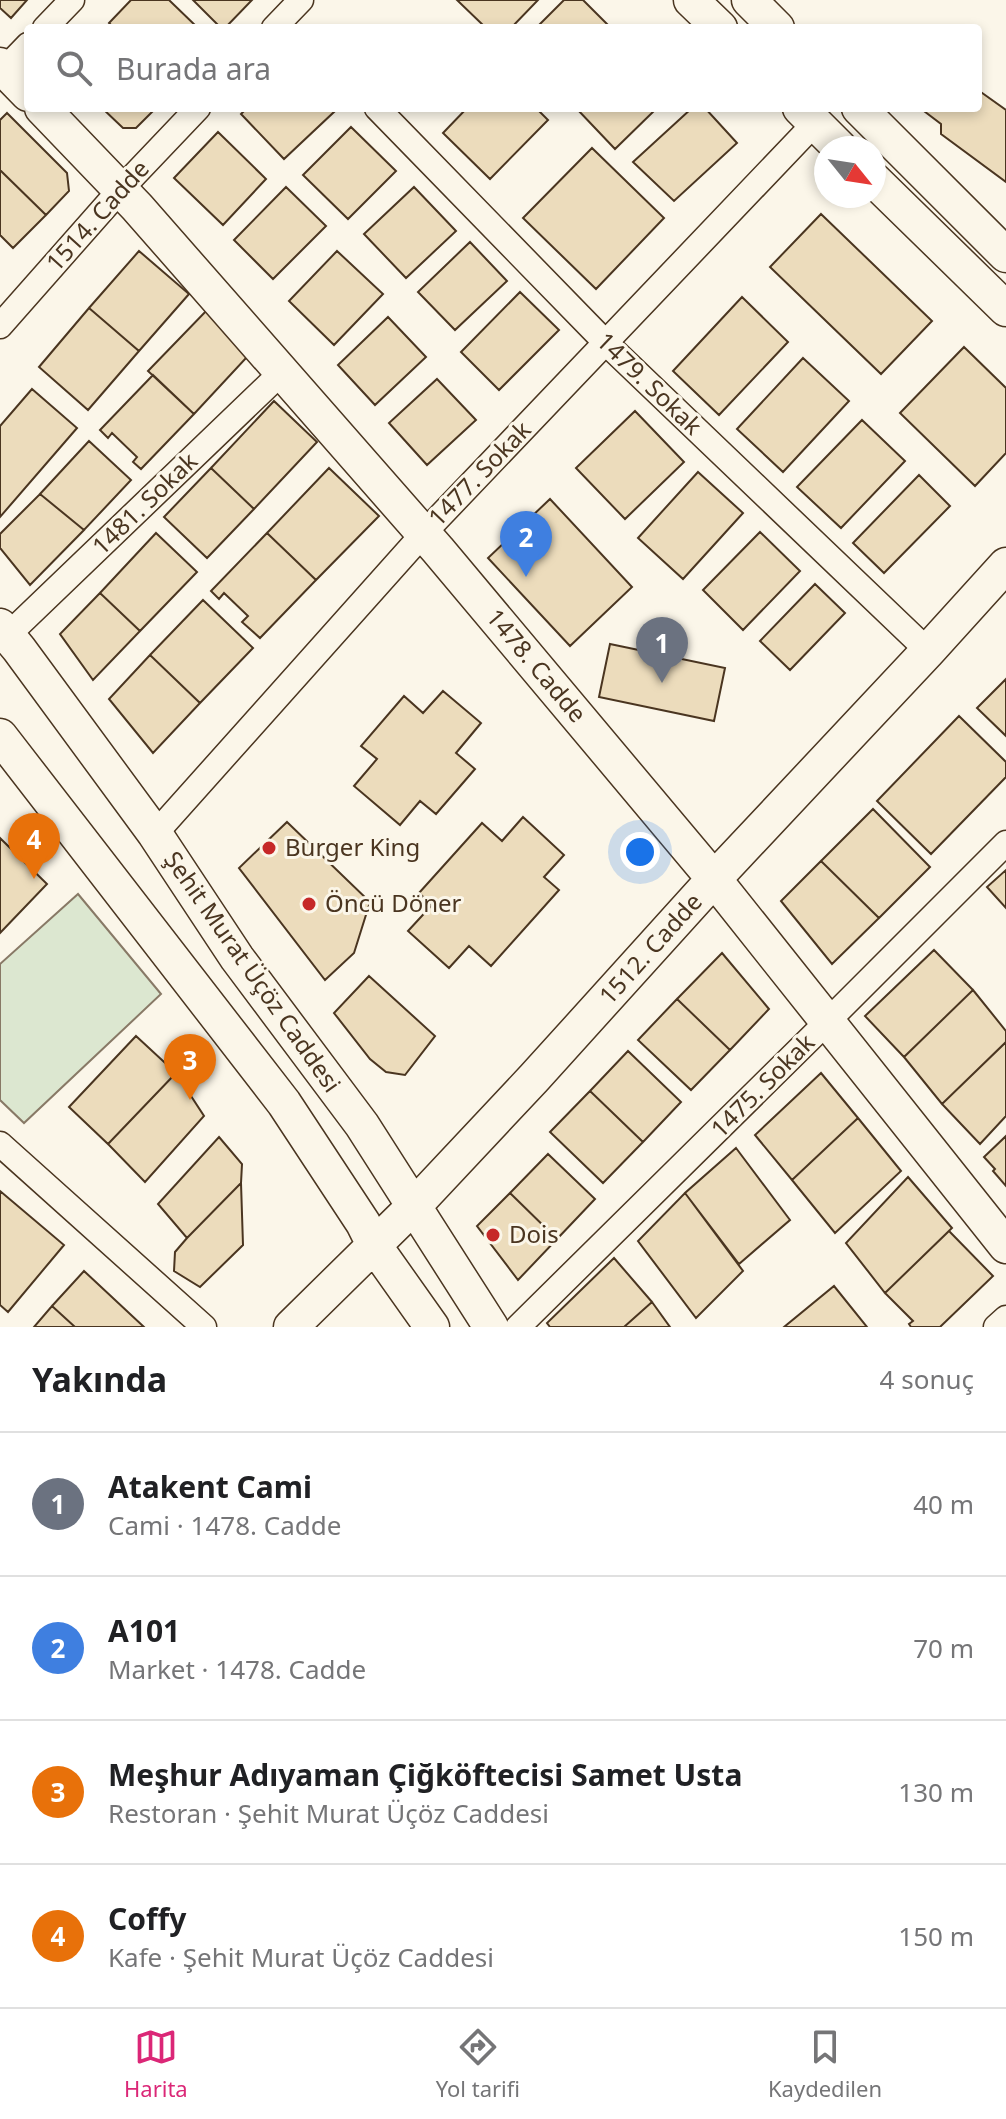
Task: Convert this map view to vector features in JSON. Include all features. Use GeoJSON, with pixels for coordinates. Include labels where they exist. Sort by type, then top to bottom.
{"type":"FeatureCollection","features":[{"type":"Feature","properties":{"kind":"street"},"geometry":{"type":"LineString","coordinates":[[49,24],[72,0]]}},
{"type":"Feature","properties":{"kind":"street"},"geometry":{"type":"LineString","coordinates":[[691,0],[716,24]]}},
{"type":"Feature","properties":{"kind":"street"},"geometry":{"type":"LineString","coordinates":[[749,0],[773,24]]}},
{"type":"Feature","properties":{"kind":"street"},"geometry":{"type":"LineString","coordinates":[[24,49],[1,69],[24,90]]}},
{"type":"Feature","properties":{"kind":"street","name":"1478. Cadde"},"geometry":{"type":"LineString","coordinates":[[46,112],[120,190],[423,534],[714,879],[1006,1246]]}},
{"type":"Feature","properties":{"kind":"street","name":"1514. Cadde"},"geometry":{"type":"LineString","coordinates":[[0,326],[120,190],[194,112]]}},
{"type":"Feature","properties":{"kind":"street","name":"1479. Sokak"},"geometry":{"type":"LineString","coordinates":[[381,112],[606,343],[928,651]]}},
{"type":"Feature","properties":{"kind":"street"},"geometry":{"type":"LineString","coordinates":[[863,112],[1006,255]]}},
{"type":"Feature","properties":{"kind":"street"},"geometry":{"type":"LineString","coordinates":[[807,116],[828,136]]}},
{"type":"Feature","properties":{"kind":"street","name":"1477. Sokak"},"geometry":{"type":"LineString","coordinates":[[155,834],[423,534],[606,343],[807,116]]}},
{"type":"Feature","properties":{"kind":"street"},"geometry":{"type":"LineString","coordinates":[[886,192],[1006,309]]}},
{"type":"Feature","properties":{"kind":"street","name":"1481. Sokak"},"geometry":{"type":"LineString","coordinates":[[4,630],[282,372]]}},
{"type":"Feature","properties":{"kind":"street","name":"1512. Cadde"},"geometry":{"type":"LineString","coordinates":[[291,1327],[413,1207],[1006,565]]}},
{"type":"Feature","properties":{"kind":"street","name":"Şehit Murat Üçöz Caddesi"},"geometry":{"type":"LineString","coordinates":[[4,630],[155,834],[237,958],[362,1125],[491,1327]]}},
{"type":"Feature","properties":{"kind":"street","name":"Şehit Murat Üçöz Caddesi"},"geometry":{"type":"LineString","coordinates":[[0,736],[284,1103],[363,1223],[374,1245],[432,1327]]}},
{"type":"Feature","properties":{"kind":"street","name":"1475. Sokak"},"geometry":{"type":"LineString","coordinates":[[518,1327],[1006,843]]}},
{"type":"Feature","properties":{"kind":"street"},"geometry":{"type":"LineString","coordinates":[[0,1144],[204,1327]]}},
{"type":"Feature","properties":{"kind":"street"},"geometry":{"type":"LineString","coordinates":[[996,1327],[1006,1318]]}},
{"type":"Feature","properties":{"kind":"green space"},"geometry":{"type":"Polygon","coordinates":[[[78,894],[161,994],[24,1123],[0,1100],[0,964],[78,894]]]}},
{"type":"Feature","properties":{"kind":"building"},"geometry":{"type":"Polygon","coordinates":[[[0,0],[27,0],[11,18],[0,8],[0,0]]]}},
{"type":"Feature","properties":{"kind":"building"},"geometry":{"type":"Polygon","coordinates":[[[131,0],[169,0],[194,24],[110,24],[131,0]]]}},
{"type":"Feature","properties":{"kind":"building"},"geometry":{"type":"Polygon","coordinates":[[[193,0],[252,0],[229,24],[217,24],[193,0]]]}},
{"type":"Feature","properties":{"kind":"building"},"geometry":{"type":"Polygon","coordinates":[[[457,0],[538,0],[515,24],[482,24],[457,0]]]}},
{"type":"Feature","properties":{"kind":"building"},"geometry":{"type":"Polygon","coordinates":[[[564,0],[583,0],[607,24],[540,24],[564,0]]]}},
{"type":"Feature","properties":{"kind":"building"},"geometry":{"type":"Polygon","coordinates":[[[982,93],[1006,110],[1006,182],[941,134],[941,124],[925,112],[982,112],[982,93]]]}},
{"type":"Feature","properties":{"kind":"building"},"geometry":{"type":"Polygon","coordinates":[[[106,112],[152,112],[136,128],[123,128],[106,112]]]}},
{"type":"Feature","properties":{"kind":"building"},"geometry":{"type":"Polygon","coordinates":[[[243,112],[334,112],[284,159],[241,114],[243,112]]]}},
{"type":"Feature","properties":{"kind":"building"},"geometry":{"type":"Polygon","coordinates":[[[463,112],[540,112],[548,120],[490,179],[443,133],[463,112]]]}},
{"type":"Feature","properties":{"kind":"building"},"geometry":{"type":"Polygon","coordinates":[[[580,112],[653,112],[615,149],[580,112]]]}},
{"type":"Feature","properties":{"kind":"building"},"geometry":{"type":"Polygon","coordinates":[[[688,112],[709,112],[737,143],[674,201],[633,162],[688,112]]]}},
{"type":"Feature","properties":{"kind":"building"},"geometry":{"type":"Polygon","coordinates":[[[7,113],[67,173],[69,191],[46,215],[0,170],[0,120],[7,113]]]}},
{"type":"Feature","properties":{"kind":"building"},"geometry":{"type":"Polygon","coordinates":[[[351,127],[396,171],[348,219],[303,175],[351,127]]]}},
{"type":"Feature","properties":{"kind":"building"},"geometry":{"type":"Polygon","coordinates":[[[218,132],[266,179],[223,225],[174,178],[218,132]]]}},
{"type":"Feature","properties":{"kind":"building"},"geometry":{"type":"Polygon","coordinates":[[[592,148],[664,218],[596,289],[523,218],[592,148]]]}},
{"type":"Feature","properties":{"kind":"building"},"geometry":{"type":"Polygon","coordinates":[[[0,170],[46,215],[13,248],[0,235],[0,170]]]}},
{"type":"Feature","properties":{"kind":"building"},"geometry":{"type":"Polygon","coordinates":[[[286,187],[326,226],[273,279],[234,240],[286,187]]]}},
{"type":"Feature","properties":{"kind":"building"},"geometry":{"type":"Polygon","coordinates":[[[414,187],[456,231],[406,278],[364,234],[414,187]]]}},
{"type":"Feature","properties":{"kind":"building"},"geometry":{"type":"Polygon","coordinates":[[[821,214],[932,321],[881,374],[770,267],[821,214]]]}},
{"type":"Feature","properties":{"kind":"building"},"geometry":{"type":"Polygon","coordinates":[[[470,242],[507,281],[455,330],[418,292],[470,242]]]}},
{"type":"Feature","properties":{"kind":"building"},"geometry":{"type":"Polygon","coordinates":[[[139,251],[189,294],[139,351],[89,308],[139,251]]]}},
{"type":"Feature","properties":{"kind":"building"},"geometry":{"type":"Polygon","coordinates":[[[337,251],[383,294],[334,345],[289,301],[337,251]]]}},
{"type":"Feature","properties":{"kind":"building"},"geometry":{"type":"Polygon","coordinates":[[[520,292],[559,330],[499,390],[461,352],[520,292]]]}},
{"type":"Feature","properties":{"kind":"building"},"geometry":{"type":"Polygon","coordinates":[[[742,297],[788,342],[719,415],[673,371],[742,297]]]}},
{"type":"Feature","properties":{"kind":"building"},"geometry":{"type":"Polygon","coordinates":[[[89,308],[139,351],[88,410],[39,367],[89,308]]]}},
{"type":"Feature","properties":{"kind":"building"},"geometry":{"type":"Polygon","coordinates":[[[208,309],[247,357],[194,414],[148,371],[208,309]]]}},
{"type":"Feature","properties":{"kind":"building"},"geometry":{"type":"Polygon","coordinates":[[[388,317],[426,357],[375,405],[338,365],[388,317]]]}},
{"type":"Feature","properties":{"kind":"building"},"geometry":{"type":"Polygon","coordinates":[[[964,347],[1006,388],[1006,453],[975,486],[900,413],[964,347]]]}},
{"type":"Feature","properties":{"kind":"building"},"geometry":{"type":"Polygon","coordinates":[[[803,358],[849,401],[783,472],[737,429],[803,358]]]}},
{"type":"Feature","properties":{"kind":"building"},"geometry":{"type":"Polygon","coordinates":[[[153,375],[194,414],[141,469],[133,462],[137,457],[112,433],[108,438],[100,430],[153,375]]]}},
{"type":"Feature","properties":{"kind":"building"},"geometry":{"type":"Polygon","coordinates":[[[437,379],[476,420],[427,465],[389,423],[437,379]]]}},
{"type":"Feature","properties":{"kind":"building"},"geometry":{"type":"Polygon","coordinates":[[[32,389],[77,428],[0,517],[0,426],[32,389]]]}},
{"type":"Feature","properties":{"kind":"building"},"geometry":{"type":"Polygon","coordinates":[[[274,401],[317,442],[254,509],[211,468],[274,401]]]}},
{"type":"Feature","properties":{"kind":"building"},"geometry":{"type":"Polygon","coordinates":[[[635,411],[684,462],[625,519],[576,468],[635,411]]]}},
{"type":"Feature","properties":{"kind":"building"},"geometry":{"type":"Polygon","coordinates":[[[862,420],[905,461],[841,528],[797,487],[862,420]]]}},
{"type":"Feature","properties":{"kind":"building"},"geometry":{"type":"Polygon","coordinates":[[[89,441],[131,480],[84,530],[40,494],[89,441]]]}},
{"type":"Feature","properties":{"kind":"building"},"geometry":{"type":"Polygon","coordinates":[[[211,468],[254,509],[207,558],[164,517],[211,468]]]}},
{"type":"Feature","properties":{"kind":"building"},"geometry":{"type":"Polygon","coordinates":[[[329,468],[379,516],[316,580],[267,533],[329,468]]]}},
{"type":"Feature","properties":{"kind":"building"},"geometry":{"type":"Polygon","coordinates":[[[698,472],[743,513],[683,579],[638,538],[698,472]]]}},
{"type":"Feature","properties":{"kind":"building"},"geometry":{"type":"Polygon","coordinates":[[[919,475],[950,506],[884,573],[853,543],[919,475]]]}},
{"type":"Feature","properties":{"kind":"building"},"geometry":{"type":"Polygon","coordinates":[[[40,494],[84,530],[30,585],[0,548],[0,534],[40,494]]]}},
{"type":"Feature","properties":{"kind":"building"},"geometry":{"type":"Polygon","coordinates":[[[550,499],[632,587],[570,646],[488,558],[550,499]]]}},
{"type":"Feature","properties":{"kind":"building"},"geometry":{"type":"Polygon","coordinates":[[[760,532],[800,571],[743,630],[703,590],[760,532]]]}},
{"type":"Feature","properties":{"kind":"building"},"geometry":{"type":"Polygon","coordinates":[[[156,533],[197,572],[140,631],[100,593],[156,533]]]}},
{"type":"Feature","properties":{"kind":"building"},"geometry":{"type":"Polygon","coordinates":[[[267,533],[316,580],[260,638],[242,622],[248,616],[224,593],[219,599],[211,591],[267,533]]]}},
{"type":"Feature","properties":{"kind":"building"},"geometry":{"type":"Polygon","coordinates":[[[815,584],[845,613],[790,670],[760,641],[815,584]]]}},
{"type":"Feature","properties":{"kind":"building"},"geometry":{"type":"Polygon","coordinates":[[[100,593],[140,631],[93,680],[60,634],[100,593]]]}},
{"type":"Feature","properties":{"kind":"building"},"geometry":{"type":"Polygon","coordinates":[[[203,600],[253,648],[200,703],[150,655],[203,600]]]}},
{"type":"Feature","properties":{"kind":"building"},"geometry":{"type":"Polygon","coordinates":[[[610,644],[725,668],[714,721],[599,697],[610,644]]]}},
{"type":"Feature","properties":{"kind":"building"},"geometry":{"type":"Polygon","coordinates":[[[150,655],[200,703],[153,753],[109,699],[150,655]]]}},
{"type":"Feature","properties":{"kind":"building"},"geometry":{"type":"Polygon","coordinates":[[[1006,679],[1006,736],[977,708],[1006,679]]]}},
{"type":"Feature","properties":{"kind":"building"},"geometry":{"type":"Polygon","coordinates":[[[443,691],[481,723],[456,753],[475,769],[436,814],[420,801],[400,825],[354,786],[377,759],[361,746],[404,696],[423,713],[443,691]]]}},
{"type":"Feature","properties":{"kind":"building"},"geometry":{"type":"Polygon","coordinates":[[[959,716],[1006,762],[1006,777],[931,854],[877,801],[959,716]]]}},
{"type":"Feature","properties":{"kind":"building"},"geometry":{"type":"Polygon","coordinates":[[[873,809],[930,867],[879,918],[821,861],[873,809]]]}},
{"type":"Feature","properties":{"kind":"building"},"geometry":{"type":"Polygon","coordinates":[[[523,817],[564,855],[544,877],[559,890],[491,966],[469,946],[449,968],[408,931],[432,905],[419,893],[482,823],[502,841],[523,817]]]}},
{"type":"Feature","properties":{"kind":"building"},"geometry":{"type":"Polygon","coordinates":[[[287,822],[370,902],[354,953],[325,980],[239,868],[287,822]]]}},
{"type":"Feature","properties":{"kind":"building"},"geometry":{"type":"Polygon","coordinates":[[[0,838],[47,884],[0,933],[0,838]]]}},
{"type":"Feature","properties":{"kind":"building"},"geometry":{"type":"Polygon","coordinates":[[[821,861],[879,918],[832,964],[781,901],[821,861]]]}},
{"type":"Feature","properties":{"kind":"building"},"geometry":{"type":"Polygon","coordinates":[[[1006,870],[1006,908],[987,887],[1006,870]]]}},
{"type":"Feature","properties":{"kind":"building"},"geometry":{"type":"Polygon","coordinates":[[[934,950],[973,990],[904,1057],[865,1016],[934,950]]]}},
{"type":"Feature","properties":{"kind":"building"},"geometry":{"type":"Polygon","coordinates":[[[722,953],[769,1009],[730,1050],[677,999],[722,953]]]}},
{"type":"Feature","properties":{"kind":"building"},"geometry":{"type":"Polygon","coordinates":[[[369,976],[435,1036],[405,1075],[386,1072],[370,1059],[334,1013],[369,976]]]}},
{"type":"Feature","properties":{"kind":"building"},"geometry":{"type":"Polygon","coordinates":[[[973,990],[1006,1031],[1006,1042],[942,1104],[904,1057],[973,990]]]}},
{"type":"Feature","properties":{"kind":"building"},"geometry":{"type":"Polygon","coordinates":[[[677,999],[730,1050],[691,1090],[638,1040],[677,999]]]}},
{"type":"Feature","properties":{"kind":"building"},"geometry":{"type":"Polygon","coordinates":[[[136,1036],[176,1073],[108,1144],[69,1107],[136,1036]]]}},
{"type":"Feature","properties":{"kind":"building"},"geometry":{"type":"Polygon","coordinates":[[[1006,1042],[1006,1116],[980,1144],[942,1104],[1006,1042]]]}},
{"type":"Feature","properties":{"kind":"building"},"geometry":{"type":"Polygon","coordinates":[[[628,1051],[681,1102],[643,1142],[590,1091],[628,1051]]]}},
{"type":"Feature","properties":{"kind":"building"},"geometry":{"type":"Polygon","coordinates":[[[176,1073],[204,1116],[145,1182],[108,1144],[176,1073]]]}},
{"type":"Feature","properties":{"kind":"building"},"geometry":{"type":"Polygon","coordinates":[[[821,1073],[858,1118],[792,1180],[755,1135],[821,1073]]]}},
{"type":"Feature","properties":{"kind":"building"},"geometry":{"type":"Polygon","coordinates":[[[590,1091],[643,1142],[603,1183],[550,1132],[590,1091]]]}},
{"type":"Feature","properties":{"kind":"building"},"geometry":{"type":"Polygon","coordinates":[[[858,1118],[901,1171],[835,1233],[792,1180],[858,1118]]]}},
{"type":"Feature","properties":{"kind":"building"},"geometry":{"type":"Polygon","coordinates":[[[1006,1136],[1006,1186],[984,1157],[1006,1136]]]}},
{"type":"Feature","properties":{"kind":"building"},"geometry":{"type":"Polygon","coordinates":[[[219,1137],[242,1164],[241,1183],[187,1238],[158,1204],[219,1137]]]}},
{"type":"Feature","properties":{"kind":"building"},"geometry":{"type":"Polygon","coordinates":[[[736,1148],[790,1220],[739,1264],[685,1193],[736,1148]]]}},
{"type":"Feature","properties":{"kind":"building"},"geometry":{"type":"Polygon","coordinates":[[[548,1154],[595,1199],[557,1239],[510,1193],[548,1154]]]}},
{"type":"Feature","properties":{"kind":"building"},"geometry":{"type":"Polygon","coordinates":[[[908,1177],[952,1228],[885,1293],[846,1243],[908,1177]]]}},
{"type":"Feature","properties":{"kind":"building"},"geometry":{"type":"Polygon","coordinates":[[[241,1183],[243,1245],[200,1287],[174,1271],[175,1252],[241,1183]]]}},
{"type":"Feature","properties":{"kind":"building"},"geometry":{"type":"Polygon","coordinates":[[[0,1191],[64,1245],[8,1312],[0,1305],[0,1191]]]}},
{"type":"Feature","properties":{"kind":"building"},"geometry":{"type":"Polygon","coordinates":[[[510,1193],[557,1239],[518,1280],[477,1226],[510,1193]]]}},
{"type":"Feature","properties":{"kind":"building"},"geometry":{"type":"Polygon","coordinates":[[[685,1193],[743,1271],[696,1318],[638,1241],[685,1193]]]}},
{"type":"Feature","properties":{"kind":"building"},"geometry":{"type":"Polygon","coordinates":[[[949,1231],[993,1276],[940,1327],[911,1327],[909,1324],[913,1321],[885,1293],[949,1231]]]}},
{"type":"Feature","properties":{"kind":"building"},"geometry":{"type":"Polygon","coordinates":[[[614,1258],[652,1302],[624,1327],[550,1327],[547,1323],[614,1258]]]}},
{"type":"Feature","properties":{"kind":"building"},"geometry":{"type":"Polygon","coordinates":[[[84,1271],[144,1327],[75,1327],[52,1306],[84,1271]]]}},
{"type":"Feature","properties":{"kind":"building"},"geometry":{"type":"Polygon","coordinates":[[[834,1286],[867,1327],[784,1327],[834,1286]]]}},
{"type":"Feature","properties":{"kind":"building"},"geometry":{"type":"Polygon","coordinates":[[[652,1302],[670,1327],[624,1327],[652,1302]]]}},
{"type":"Feature","properties":{"kind":"building"},"geometry":{"type":"Polygon","coordinates":[[[52,1306],[75,1327],[34,1327],[52,1306]]]}},
{"type":"Feature","properties":{"kind":"place","name":"A101"},"geometry":{"type":"Point","coordinates":[526,577]}},
{"type":"Feature","properties":{"kind":"place","name":"Atakent Cami"},"geometry":{"type":"Point","coordinates":[662,683]}},
{"type":"Feature","properties":{"kind":"place","name":"Burger King"},"geometry":{"type":"Point","coordinates":[269,848]}},
{"type":"Feature","properties":{"kind":"place","name":"Coffy"},"geometry":{"type":"Point","coordinates":[34,879]}},
{"type":"Feature","properties":{"kind":"place","name":"Öncü Döner"},"geometry":{"type":"Point","coordinates":[309,904]}},
{"type":"Feature","properties":{"kind":"place","name":"Meşhur Adıyaman Çiğköftecisi Samet Usta"},"geometry":{"type":"Point","coordinates":[190,1100]}},
{"type":"Feature","properties":{"kind":"place","name":"Dois"},"geometry":{"type":"Point","coordinates":[493,1235]}}]}
